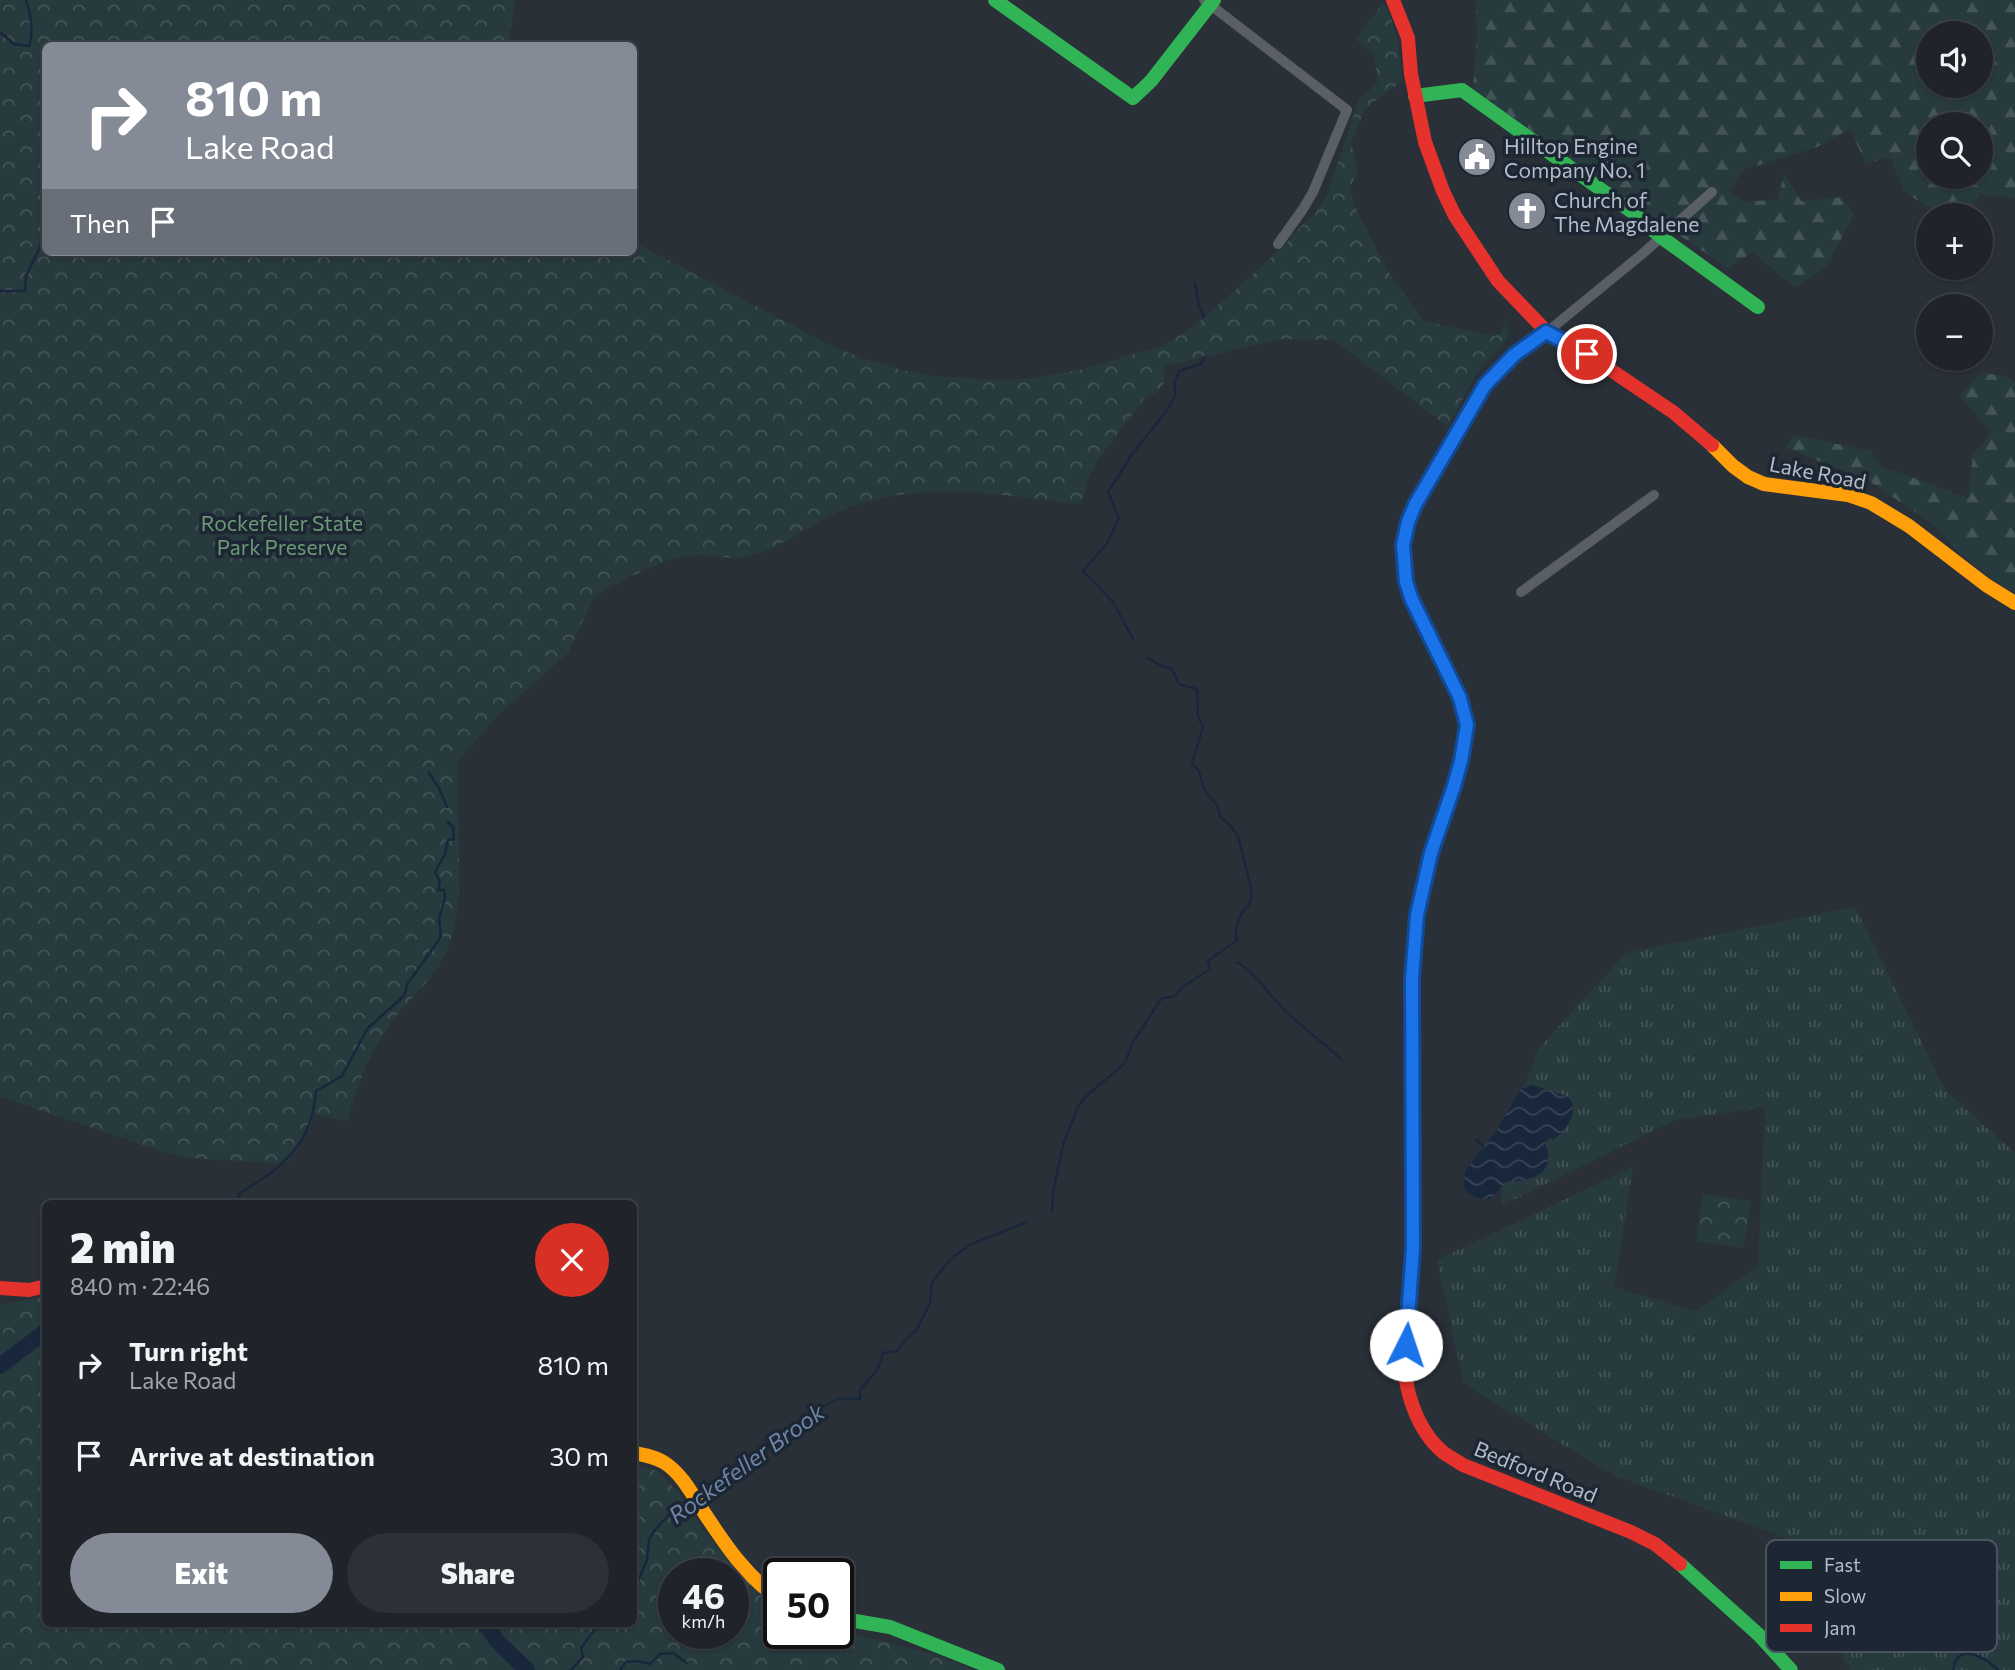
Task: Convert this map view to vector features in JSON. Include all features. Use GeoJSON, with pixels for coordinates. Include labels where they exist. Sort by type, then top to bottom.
{"type":"FeatureCollection","features":[{"type":"Feature","properties":{"kind":"main road"},"geometry":{"type":"LineString","coordinates":[[995,0],[1133,98],[1151,81],[1210,2]]}},
{"type":"Feature","properties":{"kind":"main road"},"geometry":{"type":"LineString","coordinates":[[1393,0],[1408,38],[1410,74],[1425,142],[1455,216],[1498,281],[1546,332]]}},
{"type":"Feature","properties":{"kind":"main road"},"geometry":{"type":"LineString","coordinates":[[1415,96],[1462,90],[1631,211],[1661,237],[1758,307]]}},
{"type":"Feature","properties":{"kind":"main road","name":"Lake Road"},"geometry":{"type":"LineString","coordinates":[[1546,332],[1587,354],[1674,412],[1748,477],[1764,484],[1848,495],[1871,503],[1909,526],[1986,585],[2015,603]]}},
{"type":"Feature","properties":{"kind":"main road","name":"Bedford Road"},"geometry":{"type":"LineString","coordinates":[[1546,332],[1514,355],[1485,385],[1415,505],[1403,545],[1406,582],[1412,600],[1460,698],[1467,725],[1461,761],[1431,853],[1417,915],[1412,979],[1413,1248],[1404,1365],[1412,1404],[1426,1433],[1443,1452],[1463,1465],[1655,1544],[1766,1643]]}},
{"type":"Feature","properties":{"kind":"main road"},"geometry":{"type":"LineString","coordinates":[[0,1288],[29,1290],[42,1287]]}},
{"type":"Feature","properties":{"kind":"main road"},"geometry":{"type":"LineString","coordinates":[[637,1454],[661,1461],[675,1471],[735,1559],[763,1588]]}},
{"type":"Feature","properties":{"kind":"main road"},"geometry":{"type":"LineString","coordinates":[[854,1621],[890,1627],[998,1670]]}},
{"type":"Feature","properties":{"kind":"main road","name":"Bedford Road"},"geometry":{"type":"LineString","coordinates":[[1775,1652],[1791,1670]]}},
{"type":"Feature","properties":{"kind":"street"},"geometry":{"type":"LineString","coordinates":[[1210,2],[1347,110],[1313,192],[1278,244]]}},
{"type":"Feature","properties":{"kind":"street"},"geometry":{"type":"LineString","coordinates":[[1546,332],[1712,192]]}},
{"type":"Feature","properties":{"kind":"street"},"geometry":{"type":"LineString","coordinates":[[1521,592],[1654,495]]}},
{"type":"Feature","properties":{"kind":"green space","name":"Rockefeller State Park Preserve"},"geometry":{"type":"Polygon","coordinates":[[[0,0],[515,0],[508,42],[42,42],[42,256],[637,256],[637,244],[826,343],[864,359],[934,376],[993,380],[1026,379],[1079,370],[1162,346],[1195,326],[1284,246],[1315,214],[1327,194],[1359,100],[1378,82],[1374,53],[1356,40],[1383,3],[1395,31],[1402,82],[1365,108],[1351,143],[1358,170],[1350,188],[1355,207],[1388,271],[1423,321],[1494,336],[1503,329],[1505,312],[1508,330],[1507,340],[1476,374],[1448,427],[1334,340],[1279,339],[1166,366],[1163,370],[1165,381],[1158,392],[1145,398],[1099,458],[1089,476],[1081,504],[962,492],[904,494],[845,509],[786,541],[750,556],[699,555],[680,557],[655,565],[594,596],[569,652],[496,717],[457,762],[459,888],[451,939],[437,969],[400,1011],[374,1049],[356,1091],[348,1121],[313,1114],[303,1140],[285,1164],[191,1158],[170,1154],[0,1097],[0,0]]]}},
{"type":"Feature","properties":{"kind":"green space"},"geometry":{"type":"Polygon","coordinates":[[[1476,0],[2015,0],[2015,198],[1980,194],[1974,203],[1922,203],[1905,192],[1890,157],[1866,164],[1850,129],[1817,147],[1743,170],[1728,192],[1747,202],[1778,199],[1784,174],[1801,201],[1842,197],[1854,214],[1826,267],[1795,288],[1752,252],[1729,269],[1473,89],[1476,0]]]}},
{"type":"Feature","properties":{"kind":"green space"},"geometry":{"type":"Polygon","coordinates":[[[1980,373],[2004,376],[2015,381],[2015,594],[1990,578],[1960,553],[1932,523],[1869,481],[1786,448],[1793,435],[1871,451],[1881,466],[1968,498],[1973,455],[1992,432],[1960,397],[1980,373]]]}},
{"type":"Feature","properties":{"kind":"green space"},"geometry":{"type":"Polygon","coordinates":[[[1855,907],[1945,1090],[2015,1153],[2015,1670],[1850,1670],[1841,1652],[1997,1652],[1997,1540],[1785,1540],[1783,1537],[1613,1475],[1464,1384],[1437,1260],[1633,1167],[1614,1287],[1695,1311],[1758,1267],[1765,1107],[1675,1120],[1501,1206],[1503,1147],[1538,1049],[1626,953],[1855,907]]]}},
{"type":"Feature","properties":{"kind":"green space"},"geometry":{"type":"Polygon","coordinates":[[[1703,1194],[1751,1201],[1744,1248],[1696,1241],[1703,1194]]]}},
{"type":"Feature","properties":{"kind":"green space"},"geometry":{"type":"Polygon","coordinates":[[[42,1297],[42,1627],[637,1627],[637,1466],[657,1471],[678,1492],[703,1530],[728,1558],[658,1558],[658,1649],[749,1649],[749,1580],[763,1593],[763,1649],[854,1649],[854,1634],[926,1652],[974,1670],[0,1670],[0,1305],[42,1297]]]}},
{"type":"Feature","properties":{"kind":"water"},"geometry":{"type":"Polygon","coordinates":[[[1531,1085],[1568,1097],[1573,1108],[1566,1127],[1553,1140],[1550,1138],[1546,1142],[1547,1165],[1535,1177],[1506,1182],[1491,1199],[1469,1194],[1464,1188],[1465,1171],[1498,1128],[1520,1090],[1531,1085]]]}},
{"type":"Feature","properties":{"kind":"waterway"},"geometry":{"type":"LineString","coordinates":[[0,32],[14,44],[29,46],[31,23],[26,0]]}},
{"type":"Feature","properties":{"kind":"waterway"},"geometry":{"type":"LineString","coordinates":[[0,291],[25,291],[26,276],[42,243]]}},
{"type":"Feature","properties":{"kind":"waterway","name":"Rockefeller Brook"},"geometry":{"type":"LineString","coordinates":[[1195,284],[1204,317]]}},
{"type":"Feature","properties":{"kind":"waterway","name":"Rockefeller Brook"},"geometry":{"type":"LineString","coordinates":[[1133,639],[1113,602],[1083,571],[1108,542],[1119,518],[1108,492],[1133,453],[1166,412],[1175,396],[1175,382],[1179,371],[1201,364],[1204,357]]}},
{"type":"Feature","properties":{"kind":"waterway","name":"Rockefeller Brook"},"geometry":{"type":"LineString","coordinates":[[1052,1211],[1063,1145],[1084,1098],[1125,1063],[1133,1042],[1161,999],[1175,996],[1184,986],[1210,969],[1208,961],[1237,940],[1236,929],[1240,916],[1251,901],[1251,888],[1238,836],[1221,818],[1217,805],[1204,789],[1199,771],[1192,763],[1203,727],[1198,716],[1197,689],[1179,684],[1172,669],[1148,658]]}},
{"type":"Feature","properties":{"kind":"waterway"},"geometry":{"type":"LineString","coordinates":[[429,773],[447,807]]}},
{"type":"Feature","properties":{"kind":"waterway"},"geometry":{"type":"LineString","coordinates":[[239,1200],[239,1194],[282,1164],[299,1144],[310,1120],[316,1091],[342,1076],[367,1029],[404,996],[408,983],[441,937],[439,919],[445,898],[444,890],[438,890],[440,882],[435,872],[445,854],[448,840],[454,839],[453,827],[448,822]]}},
{"type":"Feature","properties":{"kind":"waterway"},"geometry":{"type":"LineString","coordinates":[[1237,962],[1251,973],[1284,1010],[1341,1059]]}},
{"type":"Feature","properties":{"kind":"waterway"},"geometry":{"type":"LineString","coordinates":[[1477,1140],[1483,1146]]}},
{"type":"Feature","properties":{"kind":"waterway","name":"Rockefeller Brook"},"geometry":{"type":"LineString","coordinates":[[701,1495],[743,1470],[767,1445],[804,1421],[808,1414],[838,1399],[860,1399],[860,1390],[878,1369],[883,1353],[897,1351],[916,1331],[930,1303],[932,1282],[951,1259],[969,1245],[1027,1222]]}},
{"type":"Feature","properties":{"kind":"waterway"},"geometry":{"type":"LineString","coordinates":[[0,1366],[42,1334]]}},
{"type":"Feature","properties":{"kind":"waterway","name":"Rockefeller Brook"},"geometry":{"type":"LineString","coordinates":[[637,1583],[647,1560],[649,1540],[655,1530],[674,1509],[692,1500]]}},
{"type":"Feature","properties":{"kind":"waterway"},"geometry":{"type":"LineString","coordinates":[[487,1627],[497,1641],[527,1670]]}},
{"type":"Feature","properties":{"kind":"waterway","name":"Rockefeller Brook"},"geometry":{"type":"LineString","coordinates":[[571,1670],[583,1657],[581,1648],[597,1627]]}},
{"type":"Feature","properties":{"kind":"waterway"},"geometry":{"type":"LineString","coordinates":[[620,1670],[626,1662],[650,1664],[660,1654],[673,1653],[687,1663]]}},
{"type":"Feature","properties":{"kind":"waterway"},"geometry":{"type":"LineString","coordinates":[[1953,1670],[1956,1660],[1966,1654],[1978,1656],[1998,1670]]}},
{"type":"Feature","properties":{"kind":"traffic: fast"},"geometry":{"type":"LineString","coordinates":[[995,0],[1133,98],[1151,81],[1214,0]]}},
{"type":"Feature","properties":{"kind":"traffic: fast"},"geometry":{"type":"LineString","coordinates":[[1415,96],[1462,90],[1631,211],[1661,237],[1758,307]]}},
{"type":"Feature","properties":{"kind":"traffic: fast"},"geometry":{"type":"LineString","coordinates":[[1405,576],[1405,540],[1415,505],[1485,385],[1514,355],[1547,332]]}},
{"type":"Feature","properties":{"kind":"traffic: fast"},"geometry":{"type":"LineString","coordinates":[[1680,1564],[1766,1643]]}},
{"type":"Feature","properties":{"kind":"traffic: fast"},"geometry":{"type":"LineString","coordinates":[[854,1621],[890,1627],[998,1670]]}},
{"type":"Feature","properties":{"kind":"traffic: fast"},"geometry":{"type":"LineString","coordinates":[[1775,1652],[1791,1670]]}},
{"type":"Feature","properties":{"kind":"traffic: slow"},"geometry":{"type":"LineString","coordinates":[[1712,445],[1733,466],[1764,484],[1848,495],[1871,503],[1909,526],[1986,585],[2015,603]]}},
{"type":"Feature","properties":{"kind":"traffic: slow"},"geometry":{"type":"LineString","coordinates":[[1405,1353],[1413,1248],[1412,1015]]}},
{"type":"Feature","properties":{"kind":"traffic: slow"},"geometry":{"type":"LineString","coordinates":[[637,1454],[658,1459],[677,1474],[721,1538],[763,1586]]}},
{"type":"Feature","properties":{"kind":"traffic: jam"},"geometry":{"type":"LineString","coordinates":[[1393,0],[1408,38],[1411,74],[1425,142],[1443,191],[1455,216],[1498,281],[1547,332],[1587,354],[1673,412],[1712,445]]}},
{"type":"Feature","properties":{"kind":"traffic: jam"},"geometry":{"type":"LineString","coordinates":[[1405,576],[1412,600],[1460,698],[1467,725],[1461,761],[1431,853],[1417,915],[1412,1015]]}},
{"type":"Feature","properties":{"kind":"traffic: jam"},"geometry":{"type":"LineString","coordinates":[[0,1288],[29,1290],[42,1287]]}},
{"type":"Feature","properties":{"kind":"traffic: jam"},"geometry":{"type":"LineString","coordinates":[[1405,1353],[1406,1380],[1413,1408],[1426,1433],[1444,1453],[1463,1465],[1631,1532],[1655,1544],[1680,1564]]}},
{"type":"Feature","properties":{"kind":"place","name":"Hilltop Engine Company No. 1"},"geometry":{"type":"Point","coordinates":[1477,157]}},
{"type":"Feature","properties":{"kind":"place","name":"Church of The Magdalene"},"geometry":{"type":"Point","coordinates":[1527,211]}},
{"type":"Feature","properties":{"kind":"route"},"geometry":{"type":"LineString","coordinates":[[1406,1345],[1413,1248],[1412,979],[1417,915],[1431,853],[1461,761],[1467,725],[1460,698],[1412,600],[1406,582],[1403,545],[1415,505],[1485,385],[1496,373],[1514,355],[1546,332],[1587,354]]}}]}
